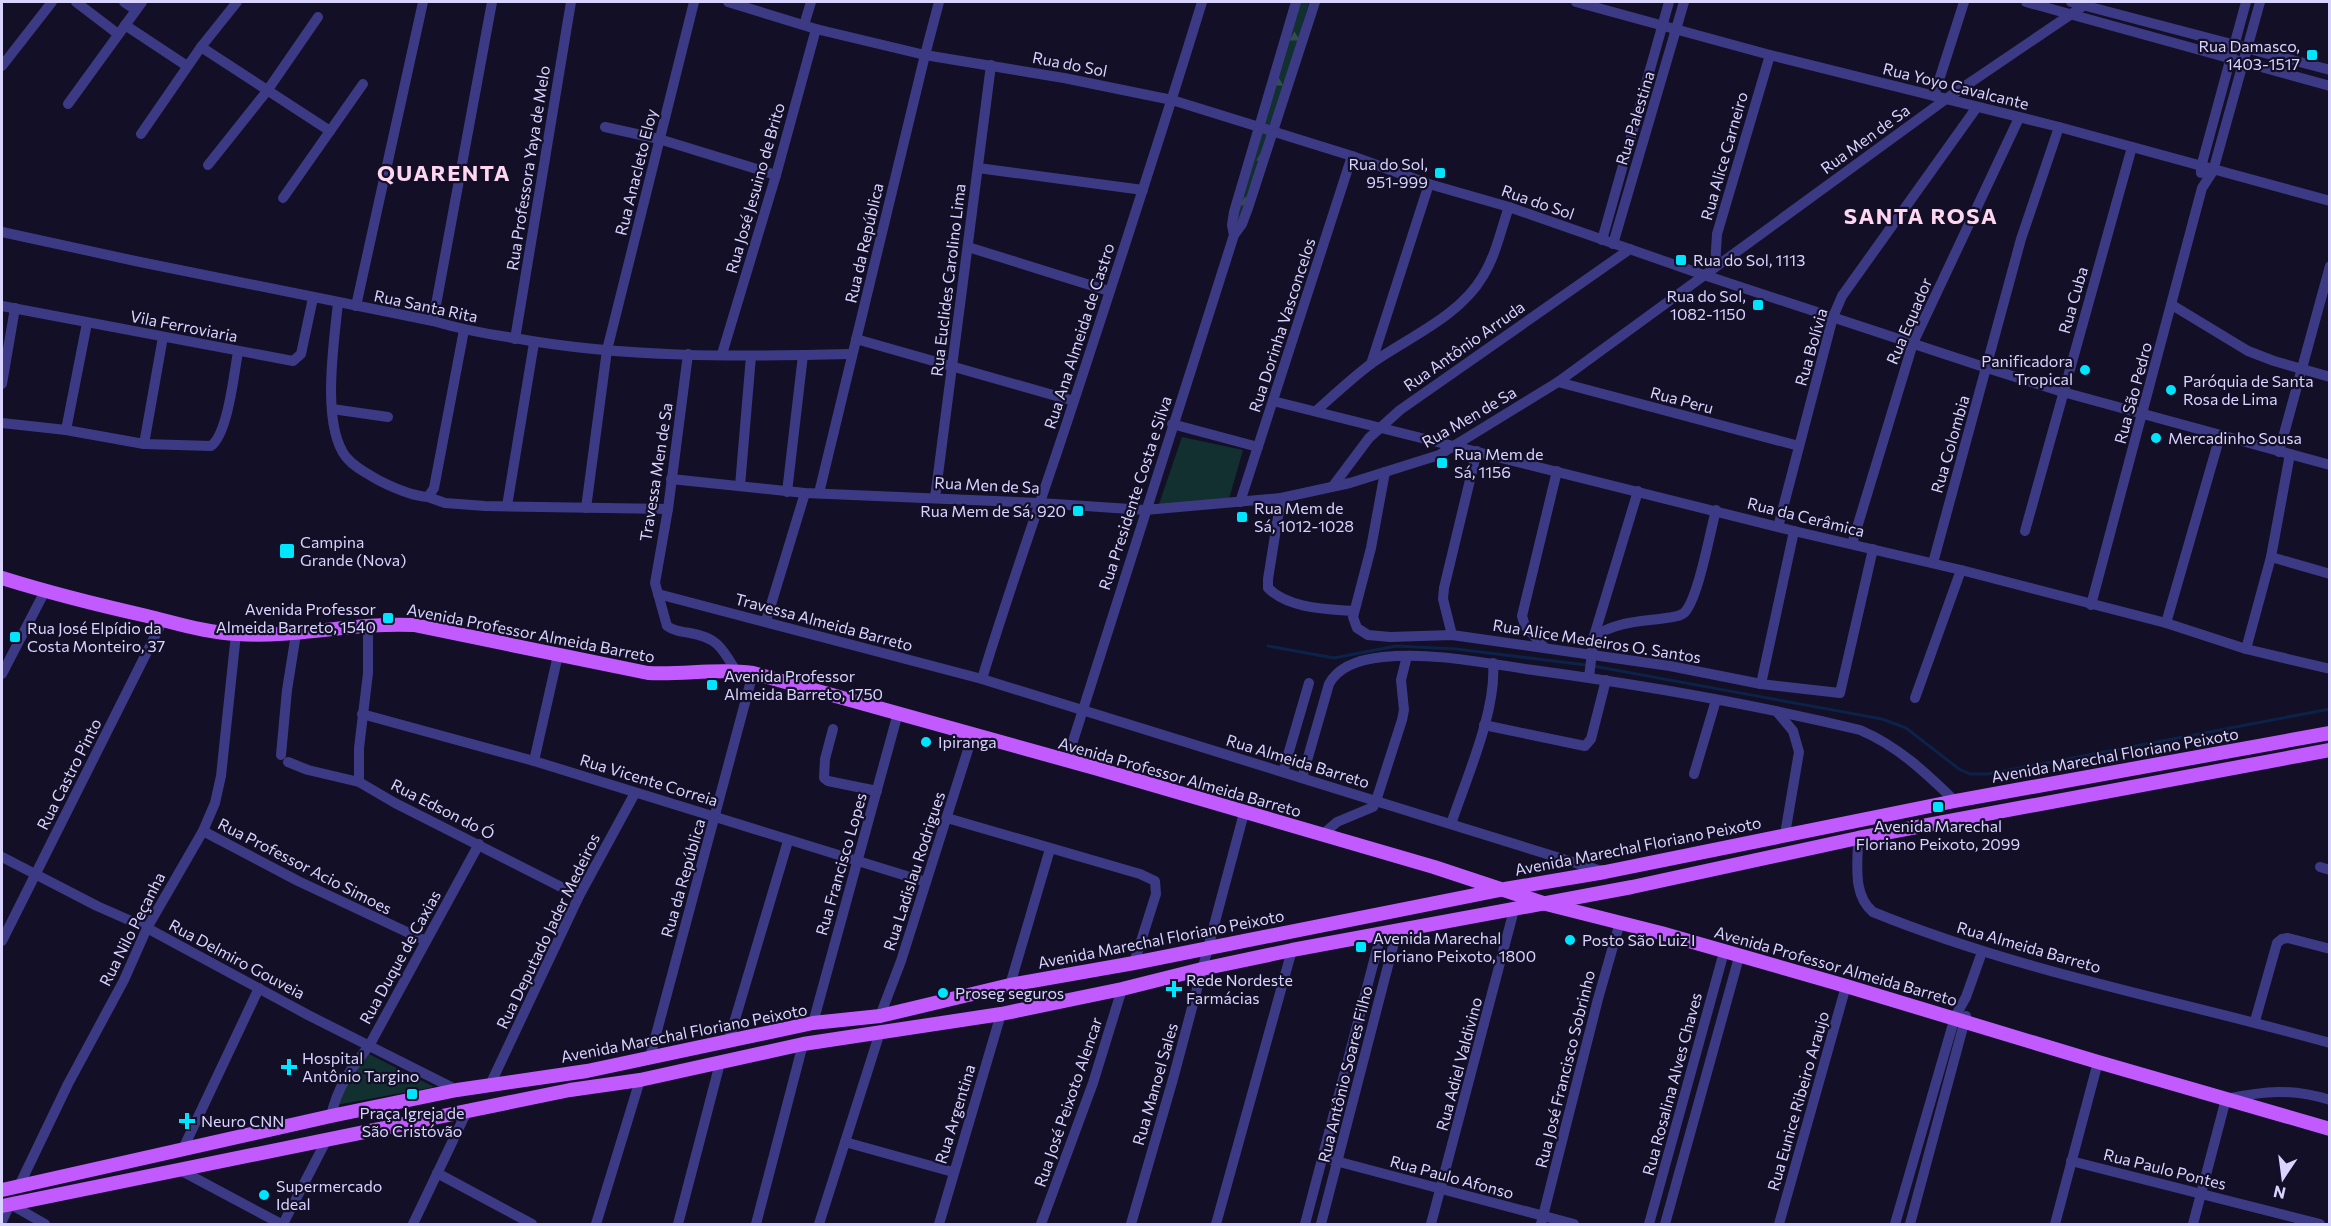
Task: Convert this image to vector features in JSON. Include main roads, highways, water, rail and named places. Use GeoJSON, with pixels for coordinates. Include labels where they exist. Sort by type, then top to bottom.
{"type":"FeatureCollection","features":[{"type":"Feature","properties":{"kind":"main road","name":"Avenida Professor Almeida Barreto"},"geometry":{"type":"LineString","coordinates":[[2,578],[163,620],[236,634],[296,634],[368,625],[414,625],[648,673],[736,671],[753,673],[1067,760],[1505,889],[1546,904],[1620,922],[1846,986],[2330,1129]]}},
{"type":"Feature","properties":{"kind":"main road","name":"Avenida Marechal Floriano Peixoto"},"geometry":{"type":"LineString","coordinates":[[2,1190],[457,1090],[587,1071],[728,1043],[813,1023],[880,1016],[1010,985],[1134,963],[1505,889],[1605,872],[1955,801],[2330,733]]}},
{"type":"Feature","properties":{"kind":"main road","name":"Avenida Marechal Floriano Peixoto"},"geometry":{"type":"LineString","coordinates":[[6,1205],[570,1090],[640,1080],[803,1044],[1001,1014],[1292,950],[1632,887],[1858,838],[2330,750]]}},
{"type":"Feature","properties":{"kind":"main road","name":"Rua Nilo Peçanha"},"geometry":{"type":"LineString","coordinates":[[6,1205],[19,1186]]}},
{"type":"Feature","properties":{"kind":"waterway"},"geometry":{"type":"LineString","coordinates":[[1268,646],[1334,658],[1396,646],[1456,649],[1586,665]]}},
{"type":"Feature","properties":{"kind":"waterway"},"geometry":{"type":"LineString","coordinates":[[1593,666],[1882,719],[1906,728],[1959,769],[1970,774],[1988,774],[2330,709]]}},
{"type":"Feature","properties":{"kind":"place","name":"Rua Damasco, 1403-1517"},"geometry":{"type":"Point","coordinates":[2312,55]}},
{"type":"Feature","properties":{"kind":"place","name":"Rua do Sol, 951-999"},"geometry":{"type":"Point","coordinates":[1440,173]}},
{"type":"Feature","properties":{"kind":"place","name":"Rua do Sol, 1113"},"geometry":{"type":"Point","coordinates":[1681,260]}},
{"type":"Feature","properties":{"kind":"place","name":"Rua do Sol, 1082-1150"},"geometry":{"type":"Point","coordinates":[1758,305]}},
{"type":"Feature","properties":{"kind":"place","name":"Panificadora Tropical"},"geometry":{"type":"Point","coordinates":[2085,370]}},
{"type":"Feature","properties":{"kind":"place","name":"Paróquia de Santa Rosa de Lima"},"geometry":{"type":"Point","coordinates":[2171,390]}},
{"type":"Feature","properties":{"kind":"place","name":"Mercadinho Sousa"},"geometry":{"type":"Point","coordinates":[2156,438]}},
{"type":"Feature","properties":{"kind":"place","name":"Rua Mem de Sá, 1156"},"geometry":{"type":"Point","coordinates":[1442,463]}},
{"type":"Feature","properties":{"kind":"place","name":"Rua Mem de Sá, 920"},"geometry":{"type":"Point","coordinates":[1078,511]}},
{"type":"Feature","properties":{"kind":"place","name":"Rua Mem de Sá, 1012-1028"},"geometry":{"type":"Point","coordinates":[1242,517]}},
{"type":"Feature","properties":{"kind":"place","name":"Campina Grande (Nova)"},"geometry":{"type":"Point","coordinates":[287,551]}},
{"type":"Feature","properties":{"kind":"place","name":"Avenida Professor Almeida Barreto, 1540"},"geometry":{"type":"Point","coordinates":[388,618]}},
{"type":"Feature","properties":{"kind":"place","name":"Rua José Elpídio da Costa Monteiro, 37"},"geometry":{"type":"Point","coordinates":[15,637]}},
{"type":"Feature","properties":{"kind":"place","name":"Avenida Professor Almeida Barreto, 1750"},"geometry":{"type":"Point","coordinates":[712,685]}},
{"type":"Feature","properties":{"kind":"place","name":"Ipiranga"},"geometry":{"type":"Point","coordinates":[926,742]}},
{"type":"Feature","properties":{"kind":"place","name":"Avenida Marechal Floriano Peixoto, 2099"},"geometry":{"type":"Point","coordinates":[1938,807]}},
{"type":"Feature","properties":{"kind":"place","name":"Posto São Luiz I"},"geometry":{"type":"Point","coordinates":[1570,940]}},
{"type":"Feature","properties":{"kind":"place","name":"Avenida Marechal Floriano Peixoto, 1800"},"geometry":{"type":"Point","coordinates":[1361,947]}},
{"type":"Feature","properties":{"kind":"place","name":"Rede Nordeste Farmácias"},"geometry":{"type":"Point","coordinates":[1174,989]}},
{"type":"Feature","properties":{"kind":"place","name":"Proseg seguros"},"geometry":{"type":"Point","coordinates":[943,993]}},
{"type":"Feature","properties":{"kind":"place","name":"Hospital Antônio Targino"},"geometry":{"type":"Point","coordinates":[289,1067]}},
{"type":"Feature","properties":{"kind":"place","name":"Praça Igreja de São Cristóvão"},"geometry":{"type":"Point","coordinates":[412,1094]}},
{"type":"Feature","properties":{"kind":"place","name":"Neuro CNN"},"geometry":{"type":"Point","coordinates":[187,1121]}},
{"type":"Feature","properties":{"kind":"place","name":"Supermercado Ideal"},"geometry":{"type":"Point","coordinates":[264,1195]}},
{"type":"Feature","properties":{"kind":"district","name":"QUARENTA"},"geometry":{"type":"Point","coordinates":[444,173]}},
{"type":"Feature","properties":{"kind":"district","name":"SANTA ROSA"},"geometry":{"type":"Point","coordinates":[1921,216]}}]}
